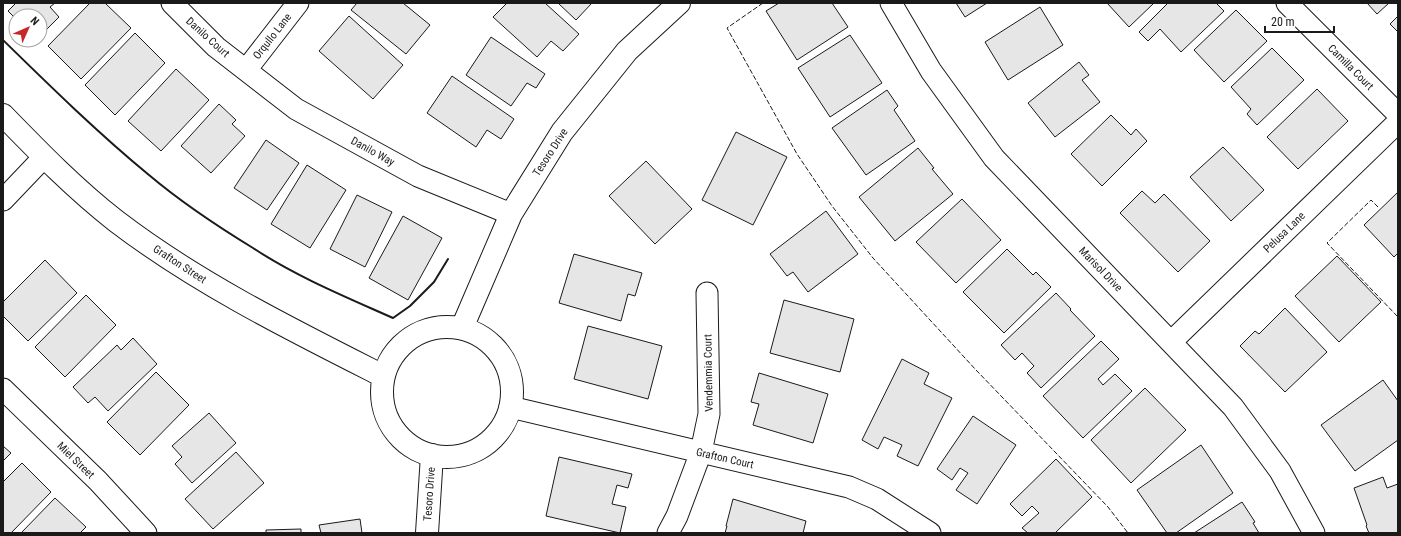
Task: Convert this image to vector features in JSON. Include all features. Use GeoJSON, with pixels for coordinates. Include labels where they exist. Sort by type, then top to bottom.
{"type":"FeatureCollection","features":[{"type":"Feature","properties":{"kind":"street","name":"Danilo Court"},"geometry":{"type":"LineString","coordinates":[[172,3],[216,47],[246,70]]}},
{"type":"Feature","properties":{"kind":"street","name":"Orqullo Lane"},"geometry":{"type":"LineString","coordinates":[[246,70],[298,3]]}},
{"type":"Feature","properties":{"kind":"street","name":"Tesoro Drive"},"geometry":{"type":"LineString","coordinates":[[462,328],[511,214],[562,132],[627,51],[679,3]]}},
{"type":"Feature","properties":{"kind":"street","name":"Marisol Drive"},"geometry":{"type":"LineString","coordinates":[[891,3],[931,71],[994,158],[1233,407],[1280,471],[1314,533]]}},
{"type":"Feature","properties":{"kind":"street","name":"Camilla Court"},"geometry":{"type":"LineString","coordinates":[[1288,3],[1398,114]]}},
{"type":"Feature","properties":{"kind":"street","name":"Danilo Way"},"geometry":{"type":"LineString","coordinates":[[246,70],[296,109],[418,176],[511,214]]}},
{"type":"Feature","properties":{"kind":"street","name":"Grafton Street"},"geometry":{"type":"LineString","coordinates":[[3,116],[62,175],[116,221],[186,269],[291,329],[383,376]]}},
{"type":"Feature","properties":{"kind":"street","name":"Pelusa Lane"},"geometry":{"type":"LineString","coordinates":[[1171,342],[1398,122]]}},
{"type":"Feature","properties":{"kind":"street"},"geometry":{"type":"LineString","coordinates":[[3,200],[44,157]]}},
{"type":"Feature","properties":{"kind":"street","name":"Vendemmia Court"},"geometry":{"type":"LineString","coordinates":[[668,533],[677,516],[701,452],[709,414],[707,293]]}},
{"type":"Feature","properties":{"kind":"street"},"geometry":{"type":"LineString","coordinates":[[438,327],[462,328],[483,338],[502,358],[511,380],[510,407],[498,432],[481,447],[456,456],[432,455],[411,446],[391,426],[382,399],[383,376],[394,353],[413,335],[438,327]]}},
{"type":"Feature","properties":{"kind":"street","name":"Miel Street"},"geometry":{"type":"LineString","coordinates":[[3,389],[98,481],[146,533]]}},
{"type":"Feature","properties":{"kind":"street","name":"Grafton Court"},"geometry":{"type":"LineString","coordinates":[[510,407],[849,487],[877,499],[930,533]]}},
{"type":"Feature","properties":{"kind":"street","name":"Tesoro Drive"},"geometry":{"type":"LineString","coordinates":[[427,533],[432,455]]}},
{"type":"Feature","properties":{"kind":"building"},"geometry":{"type":"Polygon","coordinates":[[[16,3],[55,3],[50,7],[59,17],[48,28],[48,8],[11,8],[16,3]]]}},
{"type":"Feature","properties":{"kind":"building"},"geometry":{"type":"Polygon","coordinates":[[[90,3],[105,3],[131,28],[81,79],[48,46],[90,3]]]}},
{"type":"Feature","properties":{"kind":"building"},"geometry":{"type":"Polygon","coordinates":[[[357,3],[403,3],[430,25],[406,54],[351,10],[357,3]]]}},
{"type":"Feature","properties":{"kind":"building"},"geometry":{"type":"Polygon","coordinates":[[[507,3],[545,3],[579,34],[563,51],[551,41],[537,57],[493,17],[507,3]]]}},
{"type":"Feature","properties":{"kind":"building"},"geometry":{"type":"Polygon","coordinates":[[[558,3],[592,3],[576,20],[558,3]]]}},
{"type":"Feature","properties":{"kind":"building"},"geometry":{"type":"Polygon","coordinates":[[[779,3],[832,3],[848,27],[797,60],[766,11],[779,3]]]}},
{"type":"Feature","properties":{"kind":"building"},"geometry":{"type":"Polygon","coordinates":[[[956,3],[987,3],[965,17],[956,3]]]}},
{"type":"Feature","properties":{"kind":"building"},"geometry":{"type":"Polygon","coordinates":[[[1107,3],[1154,3],[1129,27],[1107,3]]]}},
{"type":"Feature","properties":{"kind":"building"},"geometry":{"type":"Polygon","coordinates":[[[1168,3],[1216,3],[1224,11],[1181,52],[1160,29],[1148,41],[1139,32],[1168,3]]]}},
{"type":"Feature","properties":{"kind":"building"},"geometry":{"type":"Polygon","coordinates":[[[1367,3],[1389,3],[1377,14],[1367,3]]]}},
{"type":"Feature","properties":{"kind":"building"},"geometry":{"type":"Polygon","coordinates":[[[1040,7],[1063,45],[1008,80],[985,42],[1040,7]]]}},
{"type":"Feature","properties":{"kind":"building"},"geometry":{"type":"Polygon","coordinates":[[[1236,10],[1267,41],[1224,82],[1194,50],[1236,10]]]}},
{"type":"Feature","properties":{"kind":"building"},"geometry":{"type":"Polygon","coordinates":[[[349,16],[403,65],[373,99],[319,51],[349,16]]]}},
{"type":"Feature","properties":{"kind":"building"},"geometry":{"type":"Polygon","coordinates":[[[1398,16],[1398,32],[1390,24],[1398,16]]]}},
{"type":"Feature","properties":{"kind":"building"},"geometry":{"type":"Polygon","coordinates":[[[135,33],[165,63],[115,115],[85,85],[135,33]]]}},
{"type":"Feature","properties":{"kind":"building"},"geometry":{"type":"Polygon","coordinates":[[[850,35],[882,83],[830,117],[798,68],[850,35]]]}},
{"type":"Feature","properties":{"kind":"building"},"geometry":{"type":"Polygon","coordinates":[[[491,37],[545,74],[536,88],[527,83],[511,106],[466,75],[491,37]]]}},
{"type":"Feature","properties":{"kind":"building"},"geometry":{"type":"Polygon","coordinates":[[[1272,48],[1304,80],[1257,125],[1247,114],[1251,109],[1231,87],[1272,48]]]}},
{"type":"Feature","properties":{"kind":"building"},"geometry":{"type":"Polygon","coordinates":[[[1079,62],[1089,75],[1082,80],[1100,102],[1055,137],[1028,103],[1079,62]]]}},
{"type":"Feature","properties":{"kind":"building"},"geometry":{"type":"Polygon","coordinates":[[[176,69],[209,100],[161,151],[128,121],[176,69]]]}},
{"type":"Feature","properties":{"kind":"building"},"geometry":{"type":"Polygon","coordinates":[[[452,76],[514,119],[501,139],[487,130],[476,147],[427,113],[452,76]]]}},
{"type":"Feature","properties":{"kind":"building"},"geometry":{"type":"Polygon","coordinates":[[[1317,89],[1348,121],[1298,169],[1267,137],[1317,89]]]}},
{"type":"Feature","properties":{"kind":"building"},"geometry":{"type":"Polygon","coordinates":[[[887,90],[898,106],[894,110],[915,141],[866,175],[832,128],[887,90]]]}},
{"type":"Feature","properties":{"kind":"building"},"geometry":{"type":"Polygon","coordinates":[[[219,104],[236,120],[232,124],[245,136],[211,173],[181,146],[219,104]]]}},
{"type":"Feature","properties":{"kind":"building"},"geometry":{"type":"Polygon","coordinates":[[[1111,115],[1131,135],[1136,129],[1147,141],[1102,186],[1071,154],[1111,115]]]}},
{"type":"Feature","properties":{"kind":"building"},"geometry":{"type":"Polygon","coordinates":[[[736,132],[787,157],[753,225],[702,200],[736,132]]]}},
{"type":"Feature","properties":{"kind":"building"},"geometry":{"type":"Polygon","coordinates":[[[266,140],[299,163],[267,210],[234,188],[266,140]]]}},
{"type":"Feature","properties":{"kind":"building"},"geometry":{"type":"Polygon","coordinates":[[[1223,147],[1264,190],[1231,221],[1190,177],[1223,147]]]}},
{"type":"Feature","properties":{"kind":"building"},"geometry":{"type":"Polygon","coordinates":[[[918,148],[934,168],[932,169],[953,194],[895,241],[859,197],[918,148]]]}},
{"type":"Feature","properties":{"kind":"building"},"geometry":{"type":"Polygon","coordinates":[[[646,161],[692,209],[655,244],[609,196],[646,161]]]}},
{"type":"Feature","properties":{"kind":"building"},"geometry":{"type":"Polygon","coordinates":[[[307,165],[346,190],[310,248],[271,224],[307,165]]]}},
{"type":"Feature","properties":{"kind":"building"},"geometry":{"type":"Polygon","coordinates":[[[1142,191],[1155,203],[1164,194],[1210,241],[1178,272],[1120,213],[1142,191]]]}},
{"type":"Feature","properties":{"kind":"building"},"geometry":{"type":"Polygon","coordinates":[[[1398,192],[1398,253],[1394,257],[1364,225],[1398,192]]]}},
{"type":"Feature","properties":{"kind":"building"},"geometry":{"type":"Polygon","coordinates":[[[357,195],[392,212],[365,267],[330,249],[357,195]]]}},
{"type":"Feature","properties":{"kind":"building"},"geometry":{"type":"Polygon","coordinates":[[[962,199],[1001,240],[956,283],[916,242],[962,199]]]}},
{"type":"Feature","properties":{"kind":"building"},"geometry":{"type":"Polygon","coordinates":[[[826,211],[858,254],[808,292],[793,272],[787,276],[770,254],[826,211]]]}},
{"type":"Feature","properties":{"kind":"building"},"geometry":{"type":"Polygon","coordinates":[[[403,216],[442,238],[408,300],[369,278],[403,216]]]}},
{"type":"Feature","properties":{"kind":"building"},"geometry":{"type":"Polygon","coordinates":[[[1007,249],[1033,275],[1036,272],[1051,287],[1004,333],[963,292],[1007,249]]]}},
{"type":"Feature","properties":{"kind":"building"},"geometry":{"type":"Polygon","coordinates":[[[574,254],[642,273],[635,296],[628,294],[621,321],[559,303],[574,254]]]}},
{"type":"Feature","properties":{"kind":"building"},"geometry":{"type":"Polygon","coordinates":[[[1337,256],[1381,302],[1339,342],[1295,296],[1337,256]]]}},
{"type":"Feature","properties":{"kind":"building"},"geometry":{"type":"Polygon","coordinates":[[[45,260],[77,293],[28,341],[3,316],[3,302],[45,260]]]}},
{"type":"Feature","properties":{"kind":"building"},"geometry":{"type":"Polygon","coordinates":[[[1056,293],[1095,336],[1041,388],[1027,373],[1034,366],[1022,353],[1015,360],[1001,345],[1056,293]]]}},
{"type":"Feature","properties":{"kind":"building"},"geometry":{"type":"Polygon","coordinates":[[[86,295],[116,325],[65,377],[35,347],[86,295]]]}},
{"type":"Feature","properties":{"kind":"building"},"geometry":{"type":"Polygon","coordinates":[[[784,300],[854,319],[840,372],[770,353],[784,300]]]}},
{"type":"Feature","properties":{"kind":"building"},"geometry":{"type":"Polygon","coordinates":[[[1285,308],[1327,352],[1285,392],[1240,346],[1255,331],[1259,334],[1285,308]]]}},
{"type":"Feature","properties":{"kind":"building"},"geometry":{"type":"Polygon","coordinates":[[[588,326],[662,346],[648,399],[574,379],[588,326]]]}},
{"type":"Feature","properties":{"kind":"building"},"geometry":{"type":"Polygon","coordinates":[[[133,338],[157,364],[108,411],[95,397],[88,403],[73,387],[117,345],[121,350],[133,338]]]}},
{"type":"Feature","properties":{"kind":"building"},"geometry":{"type":"Polygon","coordinates":[[[1101,341],[1119,359],[1098,379],[1103,385],[1115,374],[1132,391],[1083,438],[1043,396],[1101,341]]]}},
{"type":"Feature","properties":{"kind":"building"},"geometry":{"type":"Polygon","coordinates":[[[902,359],[929,373],[924,384],[952,398],[918,466],[897,456],[902,445],[884,437],[878,449],[862,440],[902,359]]]}},
{"type":"Feature","properties":{"kind":"building"},"geometry":{"type":"Polygon","coordinates":[[[156,372],[189,405],[140,455],[107,422],[156,372]]]}},
{"type":"Feature","properties":{"kind":"building"},"geometry":{"type":"Polygon","coordinates":[[[759,373],[828,394],[813,443],[753,425],[759,404],[751,402],[759,373]]]}},
{"type":"Feature","properties":{"kind":"building"},"geometry":{"type":"Polygon","coordinates":[[[1383,380],[1398,401],[1398,440],[1355,471],[1321,425],[1383,380]]]}},
{"type":"Feature","properties":{"kind":"building"},"geometry":{"type":"Polygon","coordinates":[[[1145,388],[1186,430],[1131,483],[1091,440],[1145,388]]]}},
{"type":"Feature","properties":{"kind":"building"},"geometry":{"type":"Polygon","coordinates":[[[209,413],[236,443],[192,483],[175,464],[182,457],[172,446],[209,413]]]}},
{"type":"Feature","properties":{"kind":"building"},"geometry":{"type":"Polygon","coordinates":[[[973,416],[1016,445],[977,504],[956,490],[968,473],[960,468],[952,480],[937,469],[973,416]]]}},
{"type":"Feature","properties":{"kind":"building"},"geometry":{"type":"Polygon","coordinates":[[[1201,445],[1233,493],[1176,533],[1167,533],[1137,490],[1201,445]]]}},
{"type":"Feature","properties":{"kind":"building"},"geometry":{"type":"Polygon","coordinates":[[[3,446],[11,453],[3,461],[3,446]]]}},
{"type":"Feature","properties":{"kind":"building"},"geometry":{"type":"Polygon","coordinates":[[[236,452],[264,483],[213,529],[185,499],[236,452]]]}},
{"type":"Feature","properties":{"kind":"building"},"geometry":{"type":"Polygon","coordinates":[[[559,457],[632,474],[628,488],[617,485],[612,504],[626,507],[620,533],[546,516],[559,457]]]}},
{"type":"Feature","properties":{"kind":"building"},"geometry":{"type":"Polygon","coordinates":[[[1056,459],[1092,497],[1055,533],[1028,533],[1022,528],[1039,513],[1032,506],[1022,516],[1010,504],[1056,459]]]}},
{"type":"Feature","properties":{"kind":"building"},"geometry":{"type":"Polygon","coordinates":[[[22,463],[51,492],[11,533],[3,533],[3,482],[22,463]]]}},
{"type":"Feature","properties":{"kind":"building"},"geometry":{"type":"Polygon","coordinates":[[[1383,477],[1387,488],[1398,484],[1398,533],[1369,533],[1354,488],[1383,477]]]}},
{"type":"Feature","properties":{"kind":"building"},"geometry":{"type":"Polygon","coordinates":[[[55,498],[86,527],[80,533],[21,533],[55,498]]]}},
{"type":"Feature","properties":{"kind":"building"},"geometry":{"type":"Polygon","coordinates":[[[733,499],[806,521],[803,533],[725,533],[733,499]]]}},
{"type":"Feature","properties":{"kind":"building"},"geometry":{"type":"Polygon","coordinates":[[[1242,502],[1255,522],[1253,523],[1259,533],[1194,533],[1242,502]]]}},
{"type":"Feature","properties":{"kind":"building"},"geometry":{"type":"Polygon","coordinates":[[[360,519],[362,533],[321,533],[319,525],[360,519]]]}},
{"type":"Feature","properties":{"kind":"building"},"geometry":{"type":"Polygon","coordinates":[[[301,529],[301,533],[266,533],[266,530],[301,529]]]}},
{"type":"Feature","properties":{"kind":"fence"},"geometry":{"type":"LineString","coordinates":[[763,3],[727,28],[797,154],[832,206],[873,258],[976,370],[1108,507],[1128,533]]}},
{"type":"Feature","properties":{"kind":"fence"},"geometry":{"type":"LineString","coordinates":[[1378,207],[1371,200],[1327,243],[1398,317]]}},
{"type":"Feature","properties":{"kind":"wall"},"geometry":{"type":"LineString","coordinates":[[3,40],[93,126],[161,185],[226,231],[304,277],[393,318],[410,306],[434,282],[448,259]]}}]}
